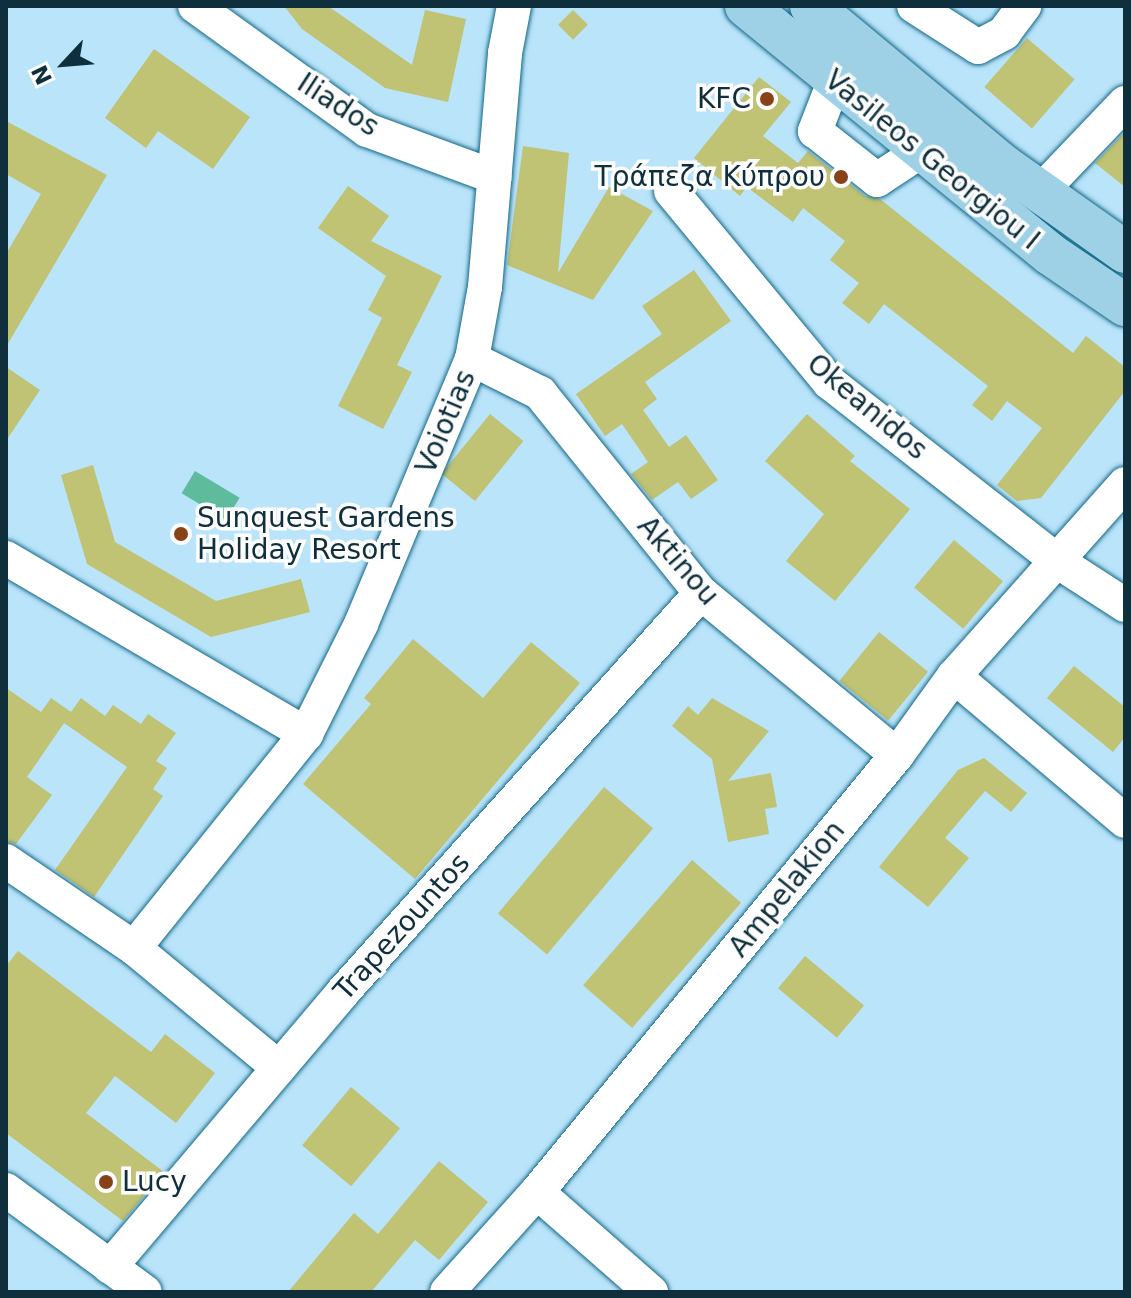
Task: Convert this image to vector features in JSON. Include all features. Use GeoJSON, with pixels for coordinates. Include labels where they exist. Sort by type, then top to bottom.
{"type":"FeatureCollection","features":[{"type":"Feature","properties":{"kind":"main road","name":"Vasileos Georgiou I"},"geometry":{"type":"LineString","coordinates":[[746,6],[921,151],[1125,305]]}},
{"type":"Feature","properties":{"kind":"main road","name":"Vasileos Georgiou I"},"geometry":{"type":"LineString","coordinates":[[816,8],[1041,191],[1125,252]]}},
{"type":"Feature","properties":{"kind":"street","name":"Iliados"},"geometry":{"type":"LineString","coordinates":[[195,6],[367,130],[495,177]]}},
{"type":"Feature","properties":{"kind":"street","name":"Voiotias"},"geometry":{"type":"LineString","coordinates":[[134,948],[306,734],[361,624],[472,359],[485,287],[505,53],[514,6]]}},
{"type":"Feature","properties":{"kind":"street"},"geometry":{"type":"LineString","coordinates":[[914,6],[978,47],[1004,33],[1024,6]]}},
{"type":"Feature","properties":{"kind":"street"},"geometry":{"type":"LineString","coordinates":[[1041,191],[1125,103]]}},
{"type":"Feature","properties":{"kind":"street","name":"Okeanidos"},"geometry":{"type":"LineString","coordinates":[[671,191],[829,382],[1057,561],[1125,605]]}},
{"type":"Feature","properties":{"kind":"street","name":"Aktinou"},"geometry":{"type":"LineString","coordinates":[[472,359],[540,393],[701,593],[897,755]]}},
{"type":"Feature","properties":{"kind":"street","name":"Ampelakion"},"geometry":{"type":"LineString","coordinates":[[447,1292],[537,1192],[897,755],[954,676],[1125,484]]}},
{"type":"Feature","properties":{"kind":"street"},"geometry":{"type":"LineString","coordinates":[[6,558],[306,734]]}},
{"type":"Feature","properties":{"kind":"street","name":"Trapezountos"},"geometry":{"type":"LineString","coordinates":[[110,1267],[279,1068],[701,593]]}},
{"type":"Feature","properties":{"kind":"street"},"geometry":{"type":"LineString","coordinates":[[954,676],[1125,821]]}},
{"type":"Feature","properties":{"kind":"street"},"geometry":{"type":"LineString","coordinates":[[6,861],[134,948],[279,1068]]}},
{"type":"Feature","properties":{"kind":"street"},"geometry":{"type":"LineString","coordinates":[[6,1190],[145,1292]]}},
{"type":"Feature","properties":{"kind":"street"},"geometry":{"type":"LineString","coordinates":[[537,1192],[651,1292]]}},
{"type":"Feature","properties":{"kind":"shaded area"},"geometry":{"type":"Polygon","coordinates":[[[195,471],[240,498],[226,520],[182,493],[195,471]]]}},
{"type":"Feature","properties":{"kind":"building"},"geometry":{"type":"Polygon","coordinates":[[[284,6],[328,6],[412,65],[425,10],[466,19],[448,102],[385,88],[302,29],[284,6]]]}},
{"type":"Feature","properties":{"kind":"building"},"geometry":{"type":"Polygon","coordinates":[[[573,10],[588,25],[573,40],[558,25],[573,10]]]}},
{"type":"Feature","properties":{"kind":"building"},"geometry":{"type":"Polygon","coordinates":[[[1027,38],[1075,79],[1032,128],[984,87],[1027,38]]]}},
{"type":"Feature","properties":{"kind":"building"},"geometry":{"type":"Polygon","coordinates":[[[154,49],[250,117],[213,169],[158,131],[146,148],[105,118],[154,49]]]}},
{"type":"Feature","properties":{"kind":"building"},"geometry":{"type":"Polygon","coordinates":[[[759,77],[791,102],[763,136],[798,163],[808,151],[865,196],[880,199],[1073,353],[1086,336],[1125,367],[1125,391],[1041,498],[1017,501],[997,485],[1042,428],[1007,401],[992,421],[972,405],[988,386],[884,304],[869,324],[842,303],[859,283],[830,260],[845,241],[803,208],[793,222],[747,187],[740,196],[694,158],[759,77]]]}},
{"type":"Feature","properties":{"kind":"building"},"geometry":{"type":"Polygon","coordinates":[[[6,121],[107,175],[6,347],[6,254],[41,194],[6,174],[6,121]]]}},
{"type":"Feature","properties":{"kind":"building"},"geometry":{"type":"Polygon","coordinates":[[[1125,132],[1125,187],[1095,163],[1125,132]]]}},
{"type":"Feature","properties":{"kind":"building"},"geometry":{"type":"Polygon","coordinates":[[[523,146],[569,153],[558,273],[609,187],[653,211],[593,300],[507,265],[523,146]]]}},
{"type":"Feature","properties":{"kind":"building"},"geometry":{"type":"Polygon","coordinates":[[[348,186],[389,216],[371,241],[442,276],[397,365],[412,372],[383,429],[338,406],[382,318],[368,310],[386,276],[318,228],[348,186]]]}},
{"type":"Feature","properties":{"kind":"building"},"geometry":{"type":"Polygon","coordinates":[[[694,270],[731,321],[645,382],[657,399],[643,410],[669,447],[686,435],[718,480],[691,499],[678,482],[652,500],[631,474],[648,462],[622,424],[605,436],[576,394],[662,334],[642,306],[694,270]]]}},
{"type":"Feature","properties":{"kind":"building"},"geometry":{"type":"Polygon","coordinates":[[[6,367],[40,390],[6,441],[6,367]]]}},
{"type":"Feature","properties":{"kind":"building"},"geometry":{"type":"Polygon","coordinates":[[[490,414],[523,441],[475,501],[442,474],[490,414]]]}},
{"type":"Feature","properties":{"kind":"building"},"geometry":{"type":"Polygon","coordinates":[[[807,414],[855,456],[850,461],[910,509],[835,601],[786,561],[824,514],[765,461],[807,414]]]}},
{"type":"Feature","properties":{"kind":"building"},"geometry":{"type":"Polygon","coordinates":[[[93,465],[115,542],[216,601],[301,579],[310,612],[211,637],[87,564],[61,475],[93,465]]]}},
{"type":"Feature","properties":{"kind":"building"},"geometry":{"type":"Polygon","coordinates":[[[954,540],[1003,581],[963,629],[914,587],[954,540]]]}},
{"type":"Feature","properties":{"kind":"building"},"geometry":{"type":"Polygon","coordinates":[[[879,632],[928,672],[888,721],[839,681],[879,632]]]}},
{"type":"Feature","properties":{"kind":"building"},"geometry":{"type":"Polygon","coordinates":[[[413,639],[483,698],[531,642],[580,683],[415,879],[303,784],[371,704],[364,698],[413,639]]]}},
{"type":"Feature","properties":{"kind":"building"},"geometry":{"type":"Polygon","coordinates":[[[1074,666],[1125,707],[1125,737],[1113,752],[1047,698],[1074,666]]]}},
{"type":"Feature","properties":{"kind":"building"},"geometry":{"type":"Polygon","coordinates":[[[6,688],[41,712],[51,698],[71,712],[81,698],[105,716],[113,705],[141,724],[148,714],[176,733],[156,761],[167,768],[153,789],[163,796],[94,897],[55,870],[127,767],[64,723],[27,777],[52,795],[16,844],[6,841],[6,688]]]}},
{"type":"Feature","properties":{"kind":"building"},"geometry":{"type":"Polygon","coordinates":[[[712,698],[769,731],[728,781],[771,773],[777,807],[765,809],[769,834],[728,842],[712,759],[672,726],[688,706],[698,715],[712,698]]]}},
{"type":"Feature","properties":{"kind":"building"},"geometry":{"type":"Polygon","coordinates":[[[984,758],[1027,793],[1011,812],[985,791],[945,838],[969,858],[928,907],[879,867],[958,770],[984,758]]]}},
{"type":"Feature","properties":{"kind":"building"},"geometry":{"type":"Polygon","coordinates":[[[604,787],[653,828],[547,955],[498,913],[604,787]]]}},
{"type":"Feature","properties":{"kind":"building"},"geometry":{"type":"Polygon","coordinates":[[[692,860],[741,903],[632,1028],[583,985],[692,860]]]}},
{"type":"Feature","properties":{"kind":"building"},"geometry":{"type":"Polygon","coordinates":[[[18,951],[151,1052],[165,1034],[215,1073],[176,1123],[115,1076],[86,1113],[164,1172],[123,1221],[6,1133],[6,966],[18,951]]]}},
{"type":"Feature","properties":{"kind":"building"},"geometry":{"type":"Polygon","coordinates":[[[805,956],[864,1005],[837,1038],[778,988],[805,956]]]}},
{"type":"Feature","properties":{"kind":"building"},"geometry":{"type":"Polygon","coordinates":[[[351,1087],[400,1128],[351,1186],[302,1145],[351,1087]]]}},
{"type":"Feature","properties":{"kind":"building"},"geometry":{"type":"Polygon","coordinates":[[[439,1161],[488,1202],[439,1260],[415,1240],[371,1292],[288,1292],[354,1213],[378,1234],[439,1161]]]}},
{"type":"Feature","properties":{"kind":"place","name":"KFC"},"geometry":{"type":"Point","coordinates":[767,99]}},
{"type":"Feature","properties":{"kind":"place","name":"Τράπεζα Κύπρου"},"geometry":{"type":"Point","coordinates":[841,177]}},
{"type":"Feature","properties":{"kind":"place","name":"Sunquest Gardens Holiday Resort"},"geometry":{"type":"Point","coordinates":[181,534]}},
{"type":"Feature","properties":{"kind":"place","name":"Lucy"},"geometry":{"type":"Point","coordinates":[106,1182]}}]}
